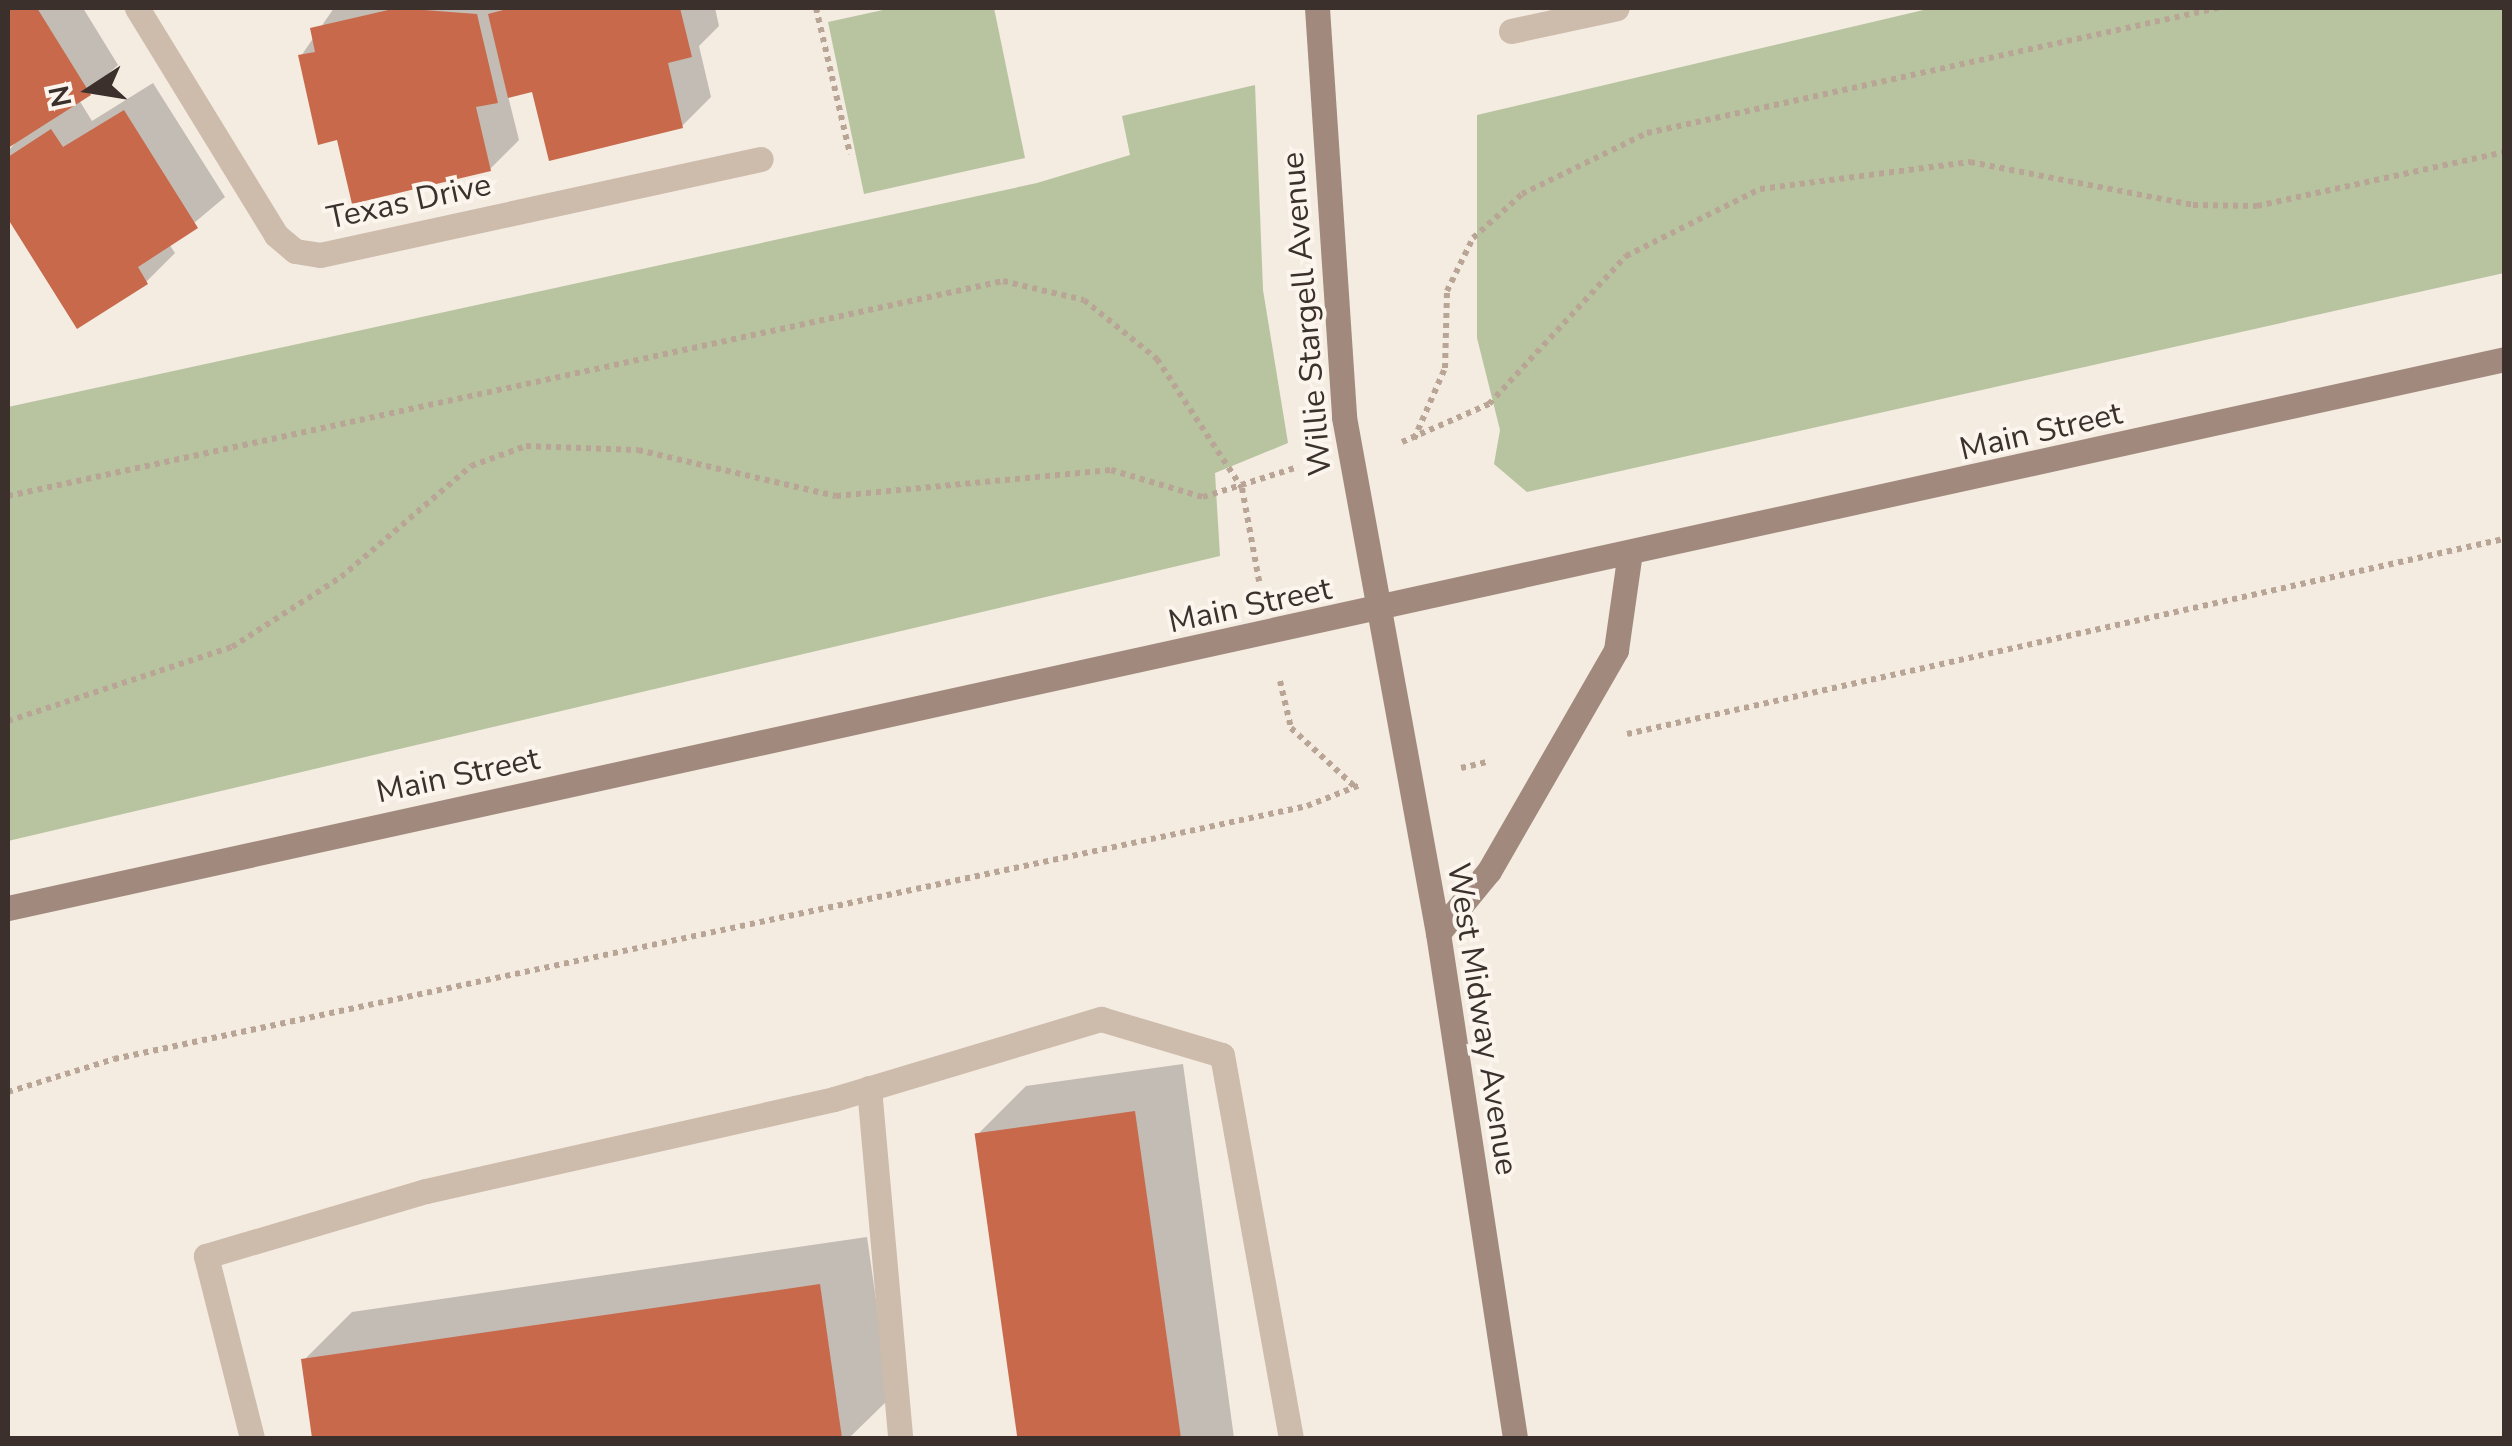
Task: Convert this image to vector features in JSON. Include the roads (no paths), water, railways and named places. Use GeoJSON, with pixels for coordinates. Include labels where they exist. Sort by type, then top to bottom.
{"type":"FeatureCollection","features":[{"type":"Feature","properties":{"kind":"street","name":"Texas Drive"},"geometry":{"type":"LineString","coordinates":[[138,8],[276,235],[295,250],[320,255],[762,159]]}},
{"type":"Feature","properties":{"kind":"street","name":"Willie Stargell Avenue"},"geometry":{"type":"LineString","coordinates":[[1317,8],[1344,417],[1376,612]]}},
{"type":"Feature","properties":{"kind":"street"},"geometry":{"type":"LineString","coordinates":[[1511,32],[1617,8]]}},
{"type":"Feature","properties":{"kind":"street","name":"Main Street"},"geometry":{"type":"LineString","coordinates":[[8,908],[1629,558],[2504,360]]}},
{"type":"Feature","properties":{"kind":"street"},"geometry":{"type":"LineString","coordinates":[[1438,933],[1489,871],[1616,650],[1629,558]]}},
{"type":"Feature","properties":{"kind":"street","name":"West Midway Avenue"},"geometry":{"type":"LineString","coordinates":[[1376,612],[1438,933],[1514,1438]]}},
{"type":"Feature","properties":{"kind":"street"},"geometry":{"type":"LineString","coordinates":[[252,1438],[206,1256],[426,1191],[869,1088],[1102,1019],[1222,1055],[1291,1438]]}},
{"type":"Feature","properties":{"kind":"street"},"geometry":{"type":"LineString","coordinates":[[869,1088],[900,1438]]}}]}
